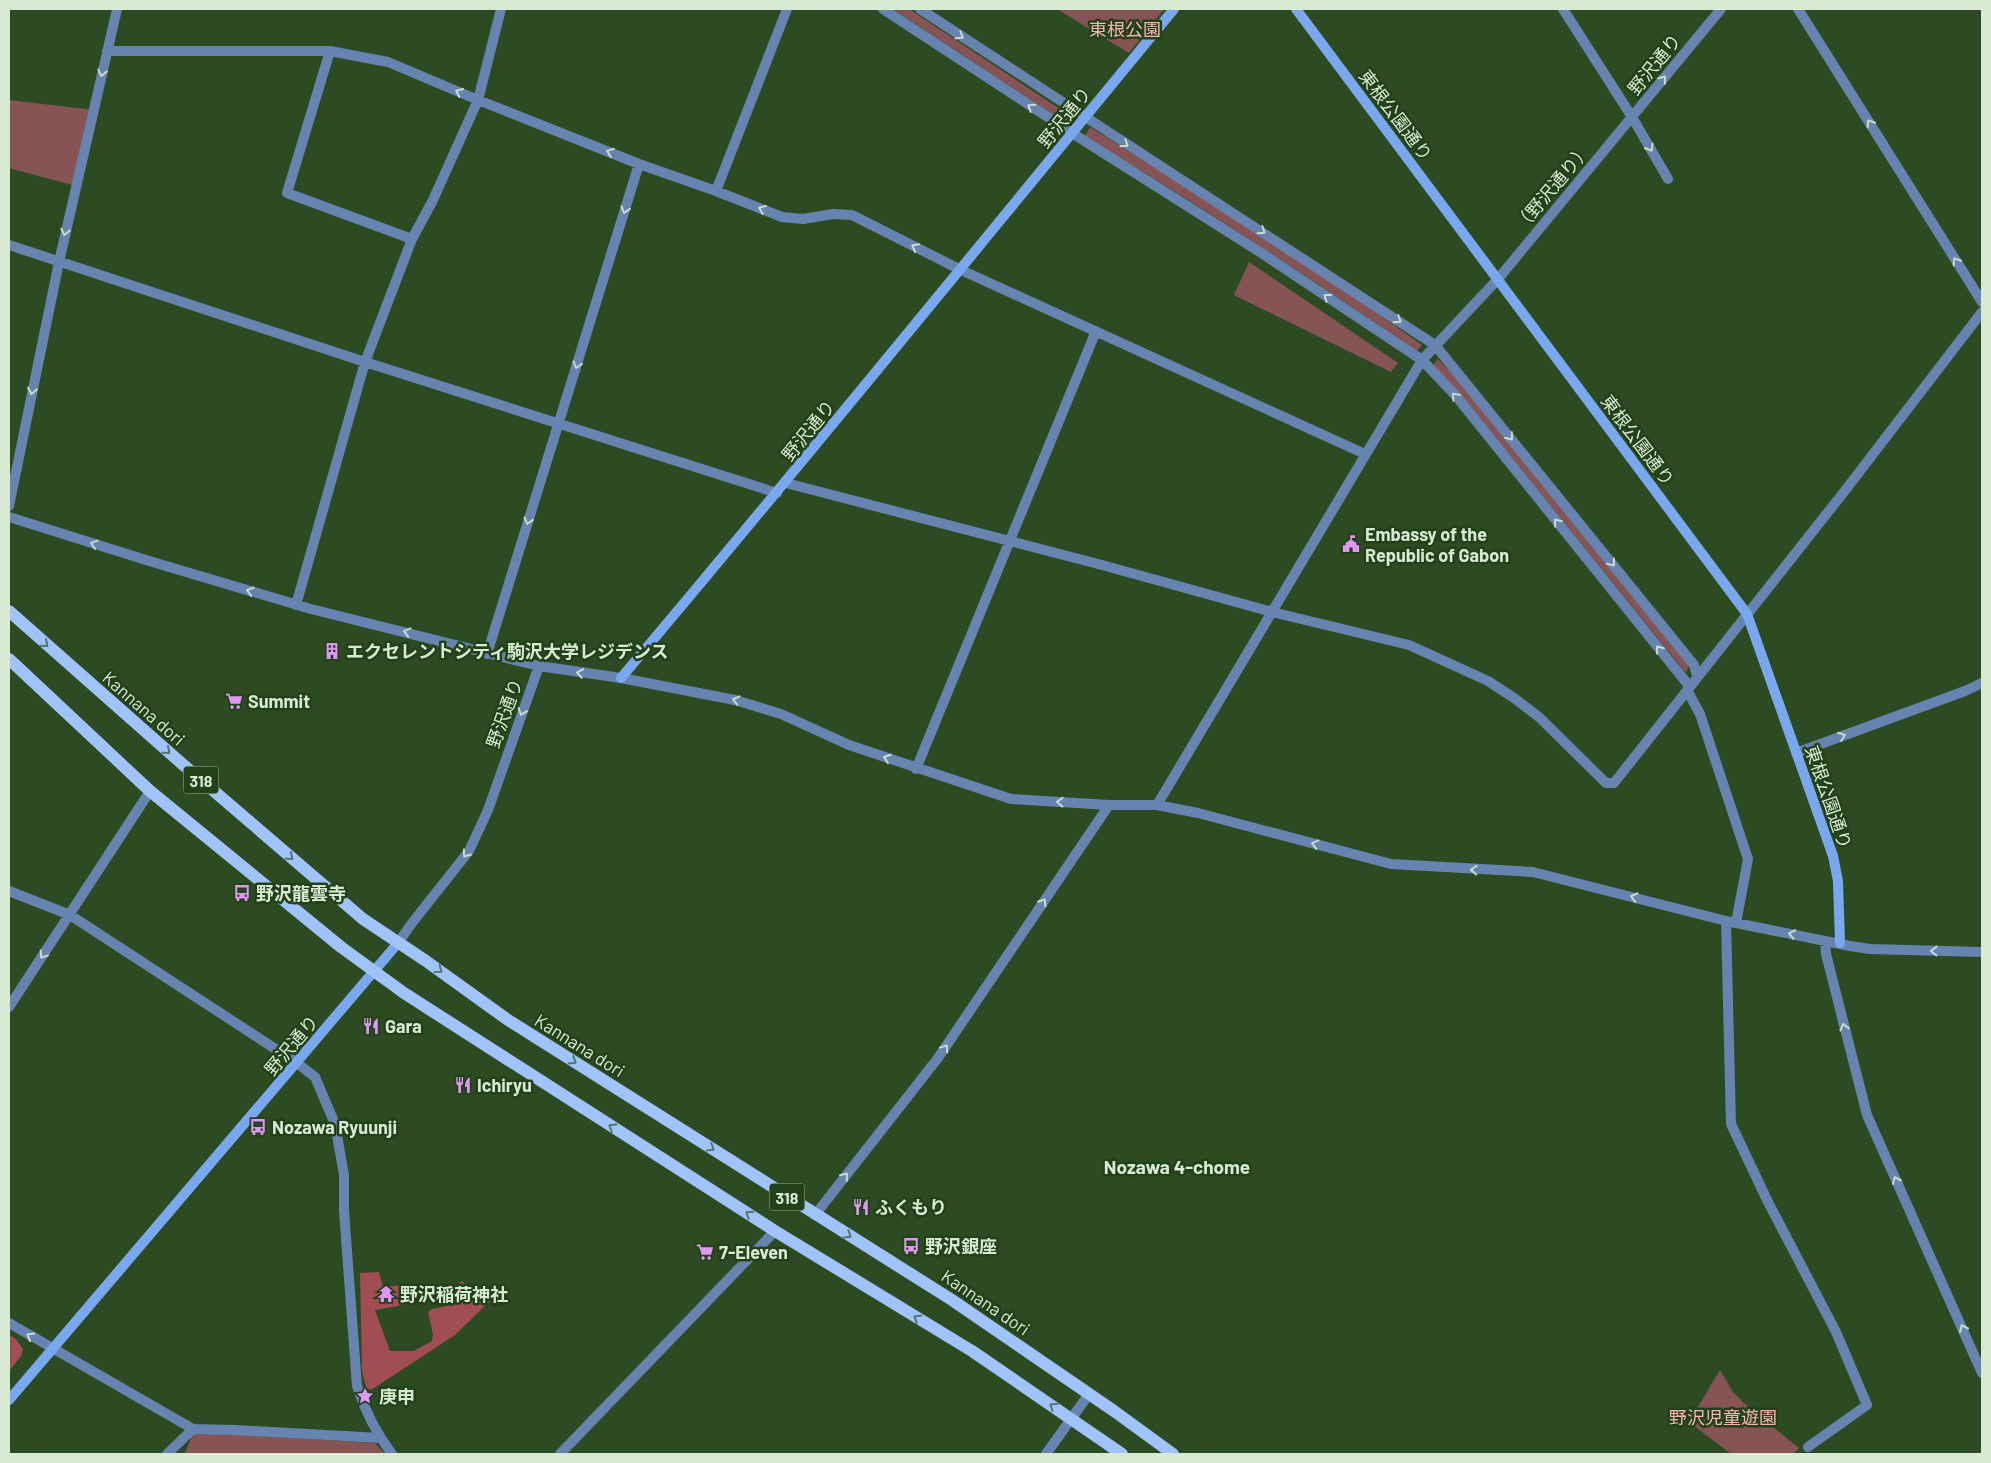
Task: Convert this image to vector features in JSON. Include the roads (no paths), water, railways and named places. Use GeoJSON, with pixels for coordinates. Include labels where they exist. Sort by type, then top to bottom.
{"type":"FeatureCollection","features":[{"type":"Feature","properties":{"kind":"main road","name":"Kannana dori"},"geometry":{"type":"LineString","coordinates":[[9,611],[180,762],[356,913],[508,1020],[952,1300],[1173,1454]]}},
{"type":"Feature","properties":{"kind":"main road","name":"318"},"geometry":{"type":"LineString","coordinates":[[9,659],[150,791],[374,972],[516,1067],[775,1231],[972,1351],[1122,1454]]}},
{"type":"Feature","properties":{"kind":"street"},"geometry":{"type":"LineString","coordinates":[[9,506],[59,262],[117,9]]}},
{"type":"Feature","properties":{"kind":"street"},"geometry":{"type":"LineString","coordinates":[[296,605],[365,362],[412,239],[432,202],[478,100],[500,9]]}},
{"type":"Feature","properties":{"kind":"street"},"geometry":{"type":"LineString","coordinates":[[716,191],[787,9]]}},
{"type":"Feature","properties":{"kind":"street"},"geometry":{"type":"LineString","coordinates":[[883,9],[1072,133],[1263,254],[1422,360],[1456,396],[1688,689],[1700,714],[1748,859],[1731,922],[1731,1124],[1768,1202],[1836,1332],[1867,1405],[1808,1447]]}},
{"type":"Feature","properties":{"kind":"street"},"geometry":{"type":"LineString","coordinates":[[920,9],[1084,118],[1204,192],[1435,345],[1694,665],[1697,676]]}},
{"type":"Feature","properties":{"kind":"street","name":"野沢通り"},"geometry":{"type":"LineString","coordinates":[[9,1400],[374,972],[469,851],[488,810],[539,666],[621,678],[786,483],[959,268],[1174,9]]}},
{"type":"Feature","properties":{"kind":"street","name":"東根公園通り"},"geometry":{"type":"LineString","coordinates":[[1296,9],[1747,614],[1833,856],[1838,881],[1840,944]]}},
{"type":"Feature","properties":{"kind":"street"},"geometry":{"type":"LineString","coordinates":[[1563,9],[1632,117],[1668,179]]}},
{"type":"Feature","properties":{"kind":"street","name":"野沢通り"},"geometry":{"type":"LineString","coordinates":[[1632,117],[1721,9]]}},
{"type":"Feature","properties":{"kind":"street"},"geometry":{"type":"LineString","coordinates":[[1798,9],[1982,302]]}},
{"type":"Feature","properties":{"kind":"street"},"geometry":{"type":"LineString","coordinates":[[107,51],[330,51],[388,62],[639,164],[782,217],[803,219],[833,214],[852,215],[959,268],[1365,454]]}},
{"type":"Feature","properties":{"kind":"street"},"geometry":{"type":"LineString","coordinates":[[330,51],[287,193],[412,239]]}},
{"type":"Feature","properties":{"kind":"street","name":"（野沢通り）"},"geometry":{"type":"LineString","coordinates":[[1157,805],[1422,360],[1498,279],[1632,117]]}},
{"type":"Feature","properties":{"kind":"street"},"geometry":{"type":"LineString","coordinates":[[487,654],[639,164]]}},
{"type":"Feature","properties":{"kind":"street"},"geometry":{"type":"LineString","coordinates":[[9,245],[365,362],[777,493]]}},
{"type":"Feature","properties":{"kind":"street"},"geometry":{"type":"LineString","coordinates":[[786,483],[1008,540],[1272,612],[1409,645],[1488,681],[1539,718],[1606,783],[1614,783],[1982,312]]}},
{"type":"Feature","properties":{"kind":"street"},"geometry":{"type":"LineString","coordinates":[[916,769],[1008,540],[1096,331]]}},
{"type":"Feature","properties":{"kind":"street"},"geometry":{"type":"LineString","coordinates":[[9,517],[296,605],[539,666]]}},
{"type":"Feature","properties":{"kind":"street"},"geometry":{"type":"LineString","coordinates":[[621,678],[735,700],[781,714],[849,745],[916,769],[1012,799],[1109,805],[1157,805],[1198,813],[1391,864],[1533,872],[1731,922],[1840,944],[1870,948],[1982,952]]}},
{"type":"Feature","properties":{"kind":"street"},"geometry":{"type":"LineString","coordinates":[[1796,753],[1965,691],[1982,682]]}},
{"type":"Feature","properties":{"kind":"street"},"geometry":{"type":"LineString","coordinates":[[9,1007],[150,791]]}},
{"type":"Feature","properties":{"kind":"street"},"geometry":{"type":"LineString","coordinates":[[815,1215],[938,1058],[1109,805]]}},
{"type":"Feature","properties":{"kind":"street"},"geometry":{"type":"LineString","coordinates":[[9,891],[70,915],[297,1063],[315,1077],[335,1124],[344,1176],[344,1211],[357,1386],[363,1404],[380,1438],[392,1454]]}},
{"type":"Feature","properties":{"kind":"street"},"geometry":{"type":"LineString","coordinates":[[1825,941],[1826,954],[1867,1115],[1982,1373]]}},
{"type":"Feature","properties":{"kind":"street"},"geometry":{"type":"LineString","coordinates":[[560,1454],[775,1231]]}},
{"type":"Feature","properties":{"kind":"street"},"geometry":{"type":"LineString","coordinates":[[9,1323],[193,1429],[380,1438]]}},
{"type":"Feature","properties":{"kind":"street"},"geometry":{"type":"LineString","coordinates":[[1046,1454],[1088,1394]]}},
{"type":"Feature","properties":{"kind":"street"},"geometry":{"type":"LineString","coordinates":[[167,1454],[193,1429]]}},
{"type":"Feature","properties":{"kind":"place","name":"Embassy of the Republic of Gabon"},"geometry":{"type":"Point","coordinates":[1351,544]}},
{"type":"Feature","properties":{"kind":"place","name":"エクセレントシティ駒沢大学レジデンス"},"geometry":{"type":"Point","coordinates":[332,651]}},
{"type":"Feature","properties":{"kind":"place","name":"Summit"},"geometry":{"type":"Point","coordinates":[234,701]}},
{"type":"Feature","properties":{"kind":"place","name":"野沢龍雲寺"},"geometry":{"type":"Point","coordinates":[242,893]}},
{"type":"Feature","properties":{"kind":"place","name":"Gara"},"geometry":{"type":"Point","coordinates":[371,1026]}},
{"type":"Feature","properties":{"kind":"place","name":"Ichiryu"},"geometry":{"type":"Point","coordinates":[463,1085]}},
{"type":"Feature","properties":{"kind":"place","name":"Nozawa Ryuunji"},"geometry":{"type":"Point","coordinates":[258,1127]}},
{"type":"Feature","properties":{"kind":"place","name":"ふくもり"},"geometry":{"type":"Point","coordinates":[861,1207]}},
{"type":"Feature","properties":{"kind":"place","name":"野沢銀座"},"geometry":{"type":"Point","coordinates":[911,1246]}},
{"type":"Feature","properties":{"kind":"place","name":"7-Eleven"},"geometry":{"type":"Point","coordinates":[705,1252]}},
{"type":"Feature","properties":{"kind":"place","name":"野沢稲荷神社"},"geometry":{"type":"Point","coordinates":[386,1294]}},
{"type":"Feature","properties":{"kind":"place","name":"庚申"},"geometry":{"type":"Point","coordinates":[365,1396]}},
{"type":"Feature","properties":{"kind":"district","name":"Nozawa 4-chome"},"geometry":{"type":"Point","coordinates":[1177,1166]}},
{"type":"Feature","properties":{"kind":"park label","name":"東根公園"},"geometry":{"type":"Point","coordinates":[1125,29]}},
{"type":"Feature","properties":{"kind":"park label","name":"野沢児童遊園"},"geometry":{"type":"Point","coordinates":[1723,1417]}}]}
